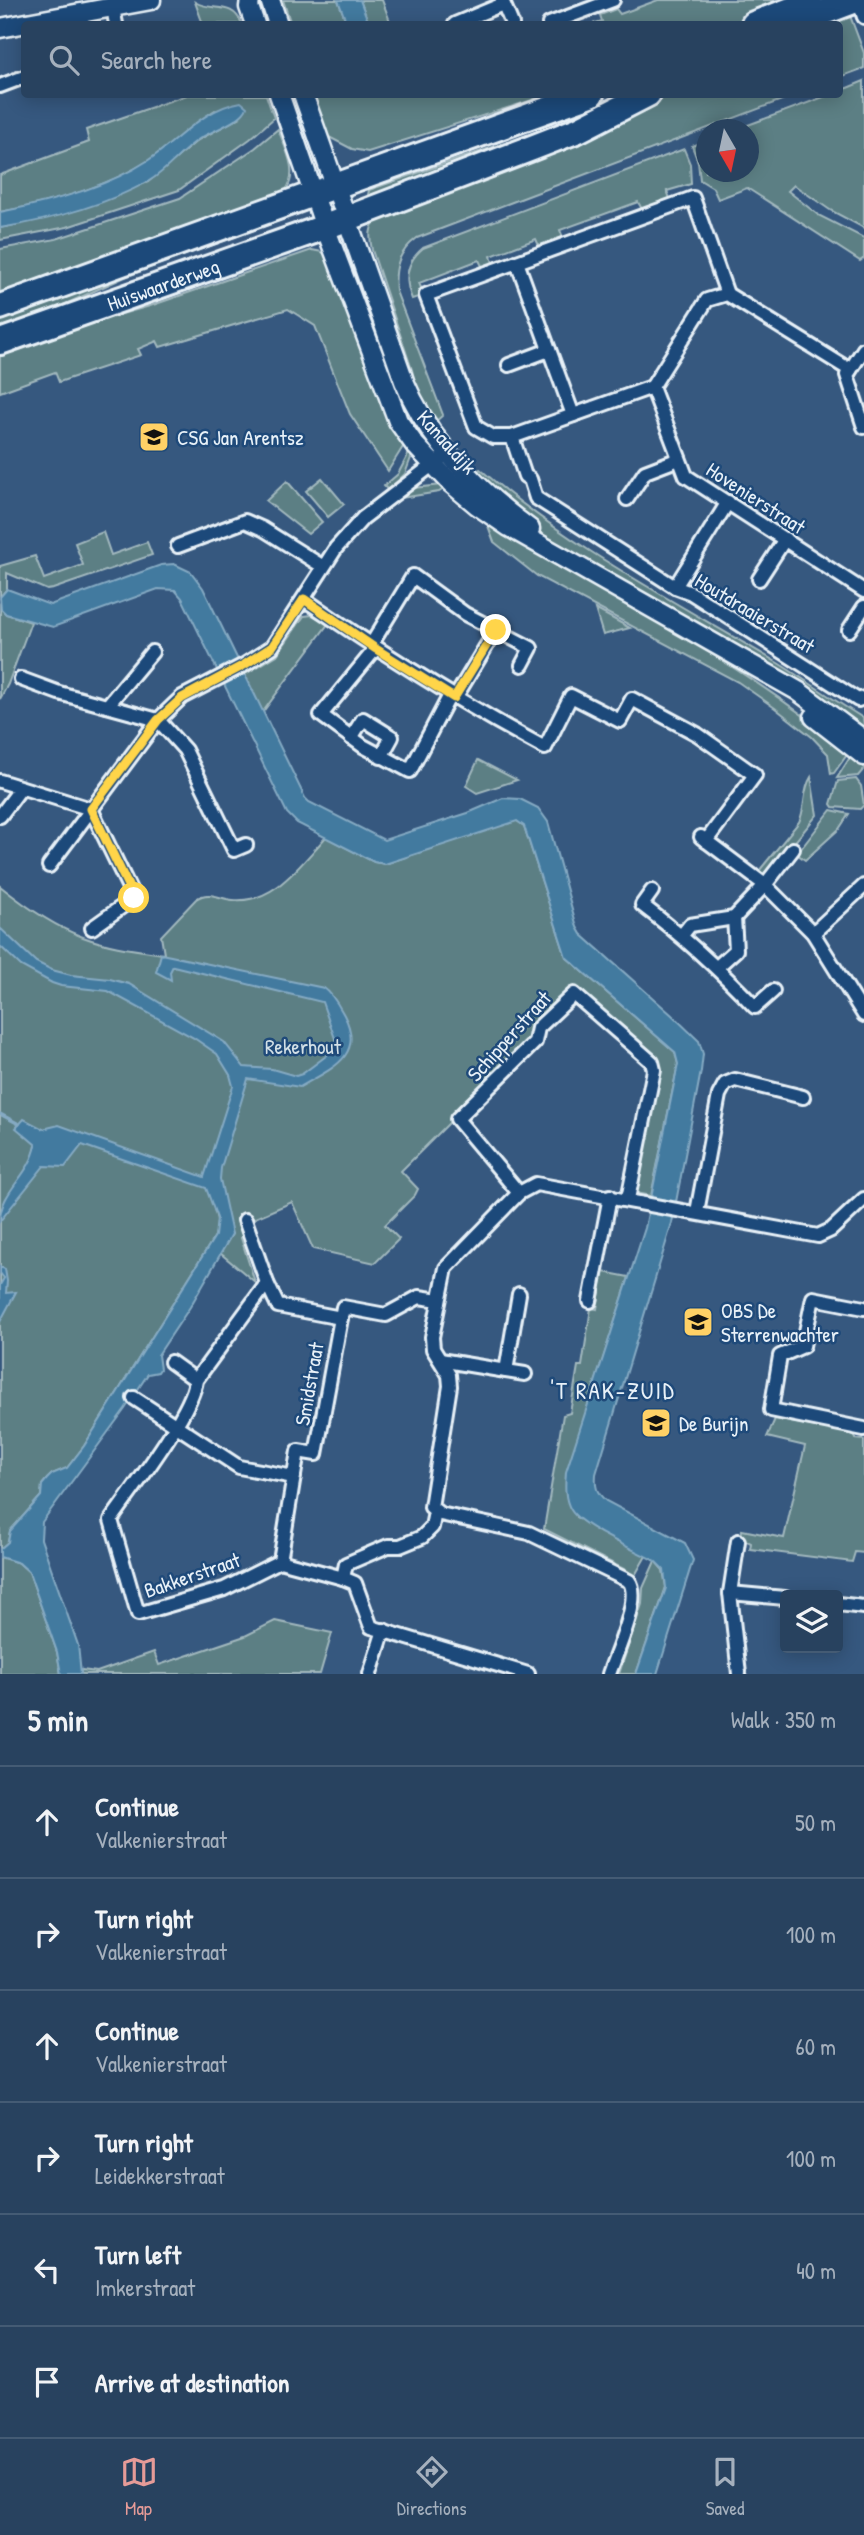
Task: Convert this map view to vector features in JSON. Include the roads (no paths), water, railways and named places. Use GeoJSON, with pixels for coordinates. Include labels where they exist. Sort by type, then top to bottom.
{"type":"FeatureCollection","features":[{"type":"Feature","properties":{"kind":"highway"},"geometry":{"type":"LineString","coordinates":[[765,21],[823,5],[857,0]]}},
{"type":"Feature","properties":{"kind":"highway"},"geometry":{"type":"LineString","coordinates":[[797,21],[823,5]]}},
{"type":"Feature","properties":{"kind":"highway","name":"Huiswaarderweg"},"geometry":{"type":"LineString","coordinates":[[0,307],[580,98]]}},
{"type":"Feature","properties":{"kind":"highway","name":"Huiswaarderweg"},"geometry":{"type":"LineString","coordinates":[[0,342],[336,223],[578,130],[640,98]]}},
{"type":"Feature","properties":{"kind":"street"},"geometry":{"type":"LineString","coordinates":[[66,21],[114,16],[150,0]]}},
{"type":"Feature","properties":{"kind":"street"},"geometry":{"type":"LineString","coordinates":[[250,0],[249,6],[254,21]]}},
{"type":"Feature","properties":{"kind":"street"},"geometry":{"type":"LineString","coordinates":[[270,0],[277,21]]}},
{"type":"Feature","properties":{"kind":"street"},"geometry":{"type":"LineString","coordinates":[[557,21],[613,0]]}},
{"type":"Feature","properties":{"kind":"street"},"geometry":{"type":"LineString","coordinates":[[857,0],[864,17]]}},
{"type":"Feature","properties":{"kind":"street"},"geometry":{"type":"LineString","coordinates":[[462,21],[503,2],[511,21]]}},
{"type":"Feature","properties":{"kind":"street"},"geometry":{"type":"LineString","coordinates":[[0,28],[21,26]]}},
{"type":"Feature","properties":{"kind":"street"},"geometry":{"type":"LineString","coordinates":[[0,86],[21,78]]}},
{"type":"Feature","properties":{"kind":"street"},"geometry":{"type":"LineString","coordinates":[[281,98],[324,190],[336,223]]}},
{"type":"Feature","properties":{"kind":"street"},"geometry":{"type":"LineString","coordinates":[[304,98],[324,190]]}},
{"type":"Feature","properties":{"kind":"street"},"geometry":{"type":"LineString","coordinates":[[727,294],[707,300],[652,387],[512,437],[493,437],[476,427],[426,295],[692,198],[727,294],[850,370]]}},
{"type":"Feature","properties":{"kind":"street","name":"Kanaaldijk"},"geometry":{"type":"LineString","coordinates":[[336,223],[411,398],[432,433],[487,493],[518,520],[603,580]]}},
{"type":"Feature","properties":{"kind":"street","name":"Kanaaldijk"},"geometry":{"type":"LineString","coordinates":[[336,223],[398,421],[433,465],[477,505],[542,548],[797,691],[863,750]]}},
{"type":"Feature","properties":{"kind":"street"},"geometry":{"type":"LineString","coordinates":[[517,262],[573,415]]}},
{"type":"Feature","properties":{"kind":"street"},"geometry":{"type":"LineString","coordinates":[[864,349],[847,375],[864,427]]}},
{"type":"Feature","properties":{"kind":"street"},"geometry":{"type":"LineString","coordinates":[[509,365],[549,350]]}},
{"type":"Feature","properties":{"kind":"street","name":"Hovenierstraat"},"geometry":{"type":"LineString","coordinates":[[652,387],[686,476],[864,591]]}},
{"type":"Feature","properties":{"kind":"street"},"geometry":{"type":"LineString","coordinates":[[512,437],[525,476],[530,479],[536,498],[675,587]]}},
{"type":"Feature","properties":{"kind":"street"},"geometry":{"type":"LineString","coordinates":[[49,866],[158,720],[182,698],[272,647],[335,548],[363,519],[448,453]]}},
{"type":"Feature","properties":{"kind":"street"},"geometry":{"type":"LineString","coordinates":[[627,499],[645,472],[679,459]]}},
{"type":"Feature","properties":{"kind":"street","name":"Houtdraaierstraat"},"geometry":{"type":"LineString","coordinates":[[728,502],[675,587],[691,593],[858,700],[864,698]]}},
{"type":"Feature","properties":{"kind":"street"},"geometry":{"type":"LineString","coordinates":[[178,546],[245,521],[263,529],[322,566]]}},
{"type":"Feature","properties":{"kind":"street","name":"Houtdraaierstraat"},"geometry":{"type":"LineString","coordinates":[[759,579],[785,539]]}},
{"type":"Feature","properties":{"kind":"street"},"geometry":{"type":"LineString","coordinates":[[496,630],[452,697],[410,771],[381,757],[321,715],[373,647],[413,576],[464,614],[496,630],[531,648],[522,665]]}},
{"type":"Feature","properties":{"kind":"street"},"geometry":{"type":"LineString","coordinates":[[304,599],[452,697],[545,748],[571,696],[620,721],[632,699],[697,734],[755,775],[703,839],[765,885],[813,933],[864,1015]]}},
{"type":"Feature","properties":{"kind":"street","name":"Houtdraaierstraat"},"geometry":{"type":"LineString","coordinates":[[849,630],[864,607]]}},
{"type":"Feature","properties":{"kind":"street"},"geometry":{"type":"LineString","coordinates":[[107,706],[152,652]]}},
{"type":"Feature","properties":{"kind":"street"},"geometry":{"type":"LineString","coordinates":[[21,679],[59,693],[158,720],[185,750],[234,850],[246,845]]}},
{"type":"Feature","properties":{"kind":"street"},"geometry":{"type":"LineString","coordinates":[[351,738],[363,719],[392,737],[381,757]]}},
{"type":"Feature","properties":{"kind":"street"},"geometry":{"type":"LineString","coordinates":[[0,781],[91,809],[134,898],[92,928]]}},
{"type":"Feature","properties":{"kind":"street"},"geometry":{"type":"LineString","coordinates":[[0,816],[21,788]]}},
{"type":"Feature","properties":{"kind":"street"},"geometry":{"type":"LineString","coordinates":[[682,935],[690,925],[734,918],[765,885],[793,849]]}},
{"type":"Feature","properties":{"kind":"street"},"geometry":{"type":"LineString","coordinates":[[813,933],[864,886]]}},
{"type":"Feature","properties":{"kind":"street"},"geometry":{"type":"LineString","coordinates":[[652,891],[642,905],[682,935],[755,1007],[773,991]]}},
{"type":"Feature","properties":{"kind":"street"},"geometry":{"type":"LineString","coordinates":[[717,967],[736,950],[734,918]]}},
{"type":"Feature","properties":{"kind":"street","name":"Schipperstraat"},"geometry":{"type":"LineString","coordinates":[[519,1193],[457,1119],[536,1042],[538,1028],[574,994],[652,1062],[654,1070],[628,1199]]}},
{"type":"Feature","properties":{"kind":"street"},"geometry":{"type":"LineString","coordinates":[[697,1212],[719,1095],[725,1084],[734,1080],[803,1097]]}},
{"type":"Feature","properties":{"kind":"street"},"geometry":{"type":"LineString","coordinates":[[343,1578],[346,1564],[388,1546],[400,1546],[422,1537],[432,1527],[435,1512],[430,1504],[450,1386],[449,1375],[433,1349],[432,1337],[439,1300],[448,1266],[519,1193],[539,1184],[818,1236],[831,1230],[864,1199]]}},
{"type":"Feature","properties":{"kind":"street"},"geometry":{"type":"LineString","coordinates":[[590,1301],[610,1196]]}},
{"type":"Feature","properties":{"kind":"street"},"geometry":{"type":"LineString","coordinates":[[245,1220],[278,1306],[341,1318],[343,1307],[386,1315],[419,1297],[439,1300]]}},
{"type":"Feature","properties":{"kind":"street","name":"Bakkerstraat"},"geometry":{"type":"LineString","coordinates":[[267,1283],[196,1380],[195,1393],[176,1425],[111,1520],[138,1614],[224,1589],[280,1561]]}},
{"type":"Feature","properties":{"kind":"street"},"geometry":{"type":"LineString","coordinates":[[506,1371],[519,1294]]}},
{"type":"Feature","properties":{"kind":"street"},"geometry":{"type":"LineString","coordinates":[[864,1308],[813,1298],[803,1346],[780,1356],[771,1410],[864,1429]]}},
{"type":"Feature","properties":{"kind":"street","name":"Smidstraat"},"geometry":{"type":"LineString","coordinates":[[280,1561],[298,1451],[316,1454],[341,1318]]}},
{"type":"Feature","properties":{"kind":"street"},"geometry":{"type":"LineString","coordinates":[[440,1360],[525,1374]]}},
{"type":"Feature","properties":{"kind":"street"},"geometry":{"type":"LineString","coordinates":[[172,1362],[196,1380]]}},
{"type":"Feature","properties":{"kind":"street"},"geometry":{"type":"LineString","coordinates":[[134,1398],[239,1467],[294,1477]]}},
{"type":"Feature","properties":{"kind":"street"},"geometry":{"type":"LineString","coordinates":[[435,1512],[530,1533],[629,1581],[634,1591],[633,1602],[609,1674]]}},
{"type":"Feature","properties":{"kind":"street"},"geometry":{"type":"LineString","coordinates":[[738,1541],[730,1592],[739,1674]]}},
{"type":"Feature","properties":{"kind":"street"},"geometry":{"type":"LineString","coordinates":[[280,1561],[355,1583],[372,1627],[487,1668],[528,1674]]}},
{"type":"Feature","properties":{"kind":"street"},"geometry":{"type":"LineString","coordinates":[[730,1592],[780,1597]]}},
{"type":"Feature","properties":{"kind":"street"},"geometry":{"type":"LineString","coordinates":[[843,1605],[864,1607]]}},
{"type":"Feature","properties":{"kind":"street"},"geometry":{"type":"LineString","coordinates":[[370,1674],[384,1630]]}},
{"type":"Feature","properties":{"kind":"water"},"geometry":{"type":"Polygon","coordinates":[[[338,0],[360,0],[368,21],[346,21],[338,0]]]}},
{"type":"Feature","properties":{"kind":"water"},"geometry":{"type":"Polygon","coordinates":[[[241,102],[247,107],[245,112],[199,139],[149,181],[132,190],[76,211],[0,228],[0,212],[95,187],[131,171],[214,111],[241,102]]]}},
{"type":"Feature","properties":{"kind":"water"},"geometry":{"type":"Polygon","coordinates":[[[174,564],[191,572],[203,588],[309,802],[384,840],[468,813],[503,798],[520,799],[538,808],[548,822],[581,934],[699,1041],[703,1054],[701,1071],[672,1223],[596,1474],[597,1489],[606,1501],[685,1543],[693,1560],[657,1674],[636,1674],[666,1588],[664,1570],[655,1561],[597,1531],[577,1517],[567,1501],[565,1481],[645,1228],[678,1064],[675,1052],[566,957],[524,826],[517,821],[385,864],[374,862],[297,823],[287,813],[182,598],[175,590],[158,589],[53,627],[6,614],[1,609],[0,597],[7,589],[50,605],[161,565],[174,564]]]}},
{"type":"Feature","properties":{"kind":"water"},"geometry":{"type":"Polygon","coordinates":[[[0,928],[36,962],[52,970],[129,984],[224,1042],[244,1067],[272,1069],[296,1076],[338,1047],[322,1002],[173,966],[170,972],[171,980],[156,972],[161,954],[324,988],[338,1004],[350,1029],[351,1041],[342,1060],[300,1087],[248,1079],[221,1168],[220,1179],[232,1234],[190,1307],[158,1355],[160,1369],[148,1374],[42,1522],[41,1539],[78,1645],[81,1674],[61,1674],[57,1652],[29,1572],[19,1563],[0,1557],[0,1549],[8,1542],[10,1531],[41,1496],[42,1485],[52,1474],[67,1468],[84,1446],[215,1236],[217,1218],[206,1188],[82,1145],[65,1167],[44,1166],[0,1221],[5,1201],[28,1166],[36,1145],[16,1128],[24,1119],[43,1129],[59,1125],[204,1177],[233,1086],[230,1075],[217,1054],[194,1038],[108,991],[61,986],[21,966],[0,946],[0,928]]]}},
{"type":"Feature","properties":{"kind":"water"},"geometry":{"type":"Polygon","coordinates":[[[0,1267],[5,1269],[6,1293],[16,1292],[0,1322],[0,1285],[4,1278],[0,1267]]]}},
{"type":"Feature","properties":{"kind":"waterway"},"geometry":{"type":"LineString","coordinates":[[0,1114],[19,1124]]}},
{"type":"Feature","properties":{"kind":"place","name":"CSG Jan Arentsz"},"geometry":{"type":"Point","coordinates":[154,437]}},
{"type":"Feature","properties":{"kind":"place","name":"OBS De Sterrenwachter"},"geometry":{"type":"Point","coordinates":[698,1322]}},
{"type":"Feature","properties":{"kind":"place","name":"De Burijn"},"geometry":{"type":"Point","coordinates":[656,1423]}},
{"type":"Feature","properties":{"kind":"district","name":"'T RAK-ZUID"},"geometry":{"type":"Point","coordinates":[613,1390]}},
{"type":"Feature","properties":{"kind":"park label","name":"Rekerhout"},"geometry":{"type":"Point","coordinates":[303,1046]}}]}
